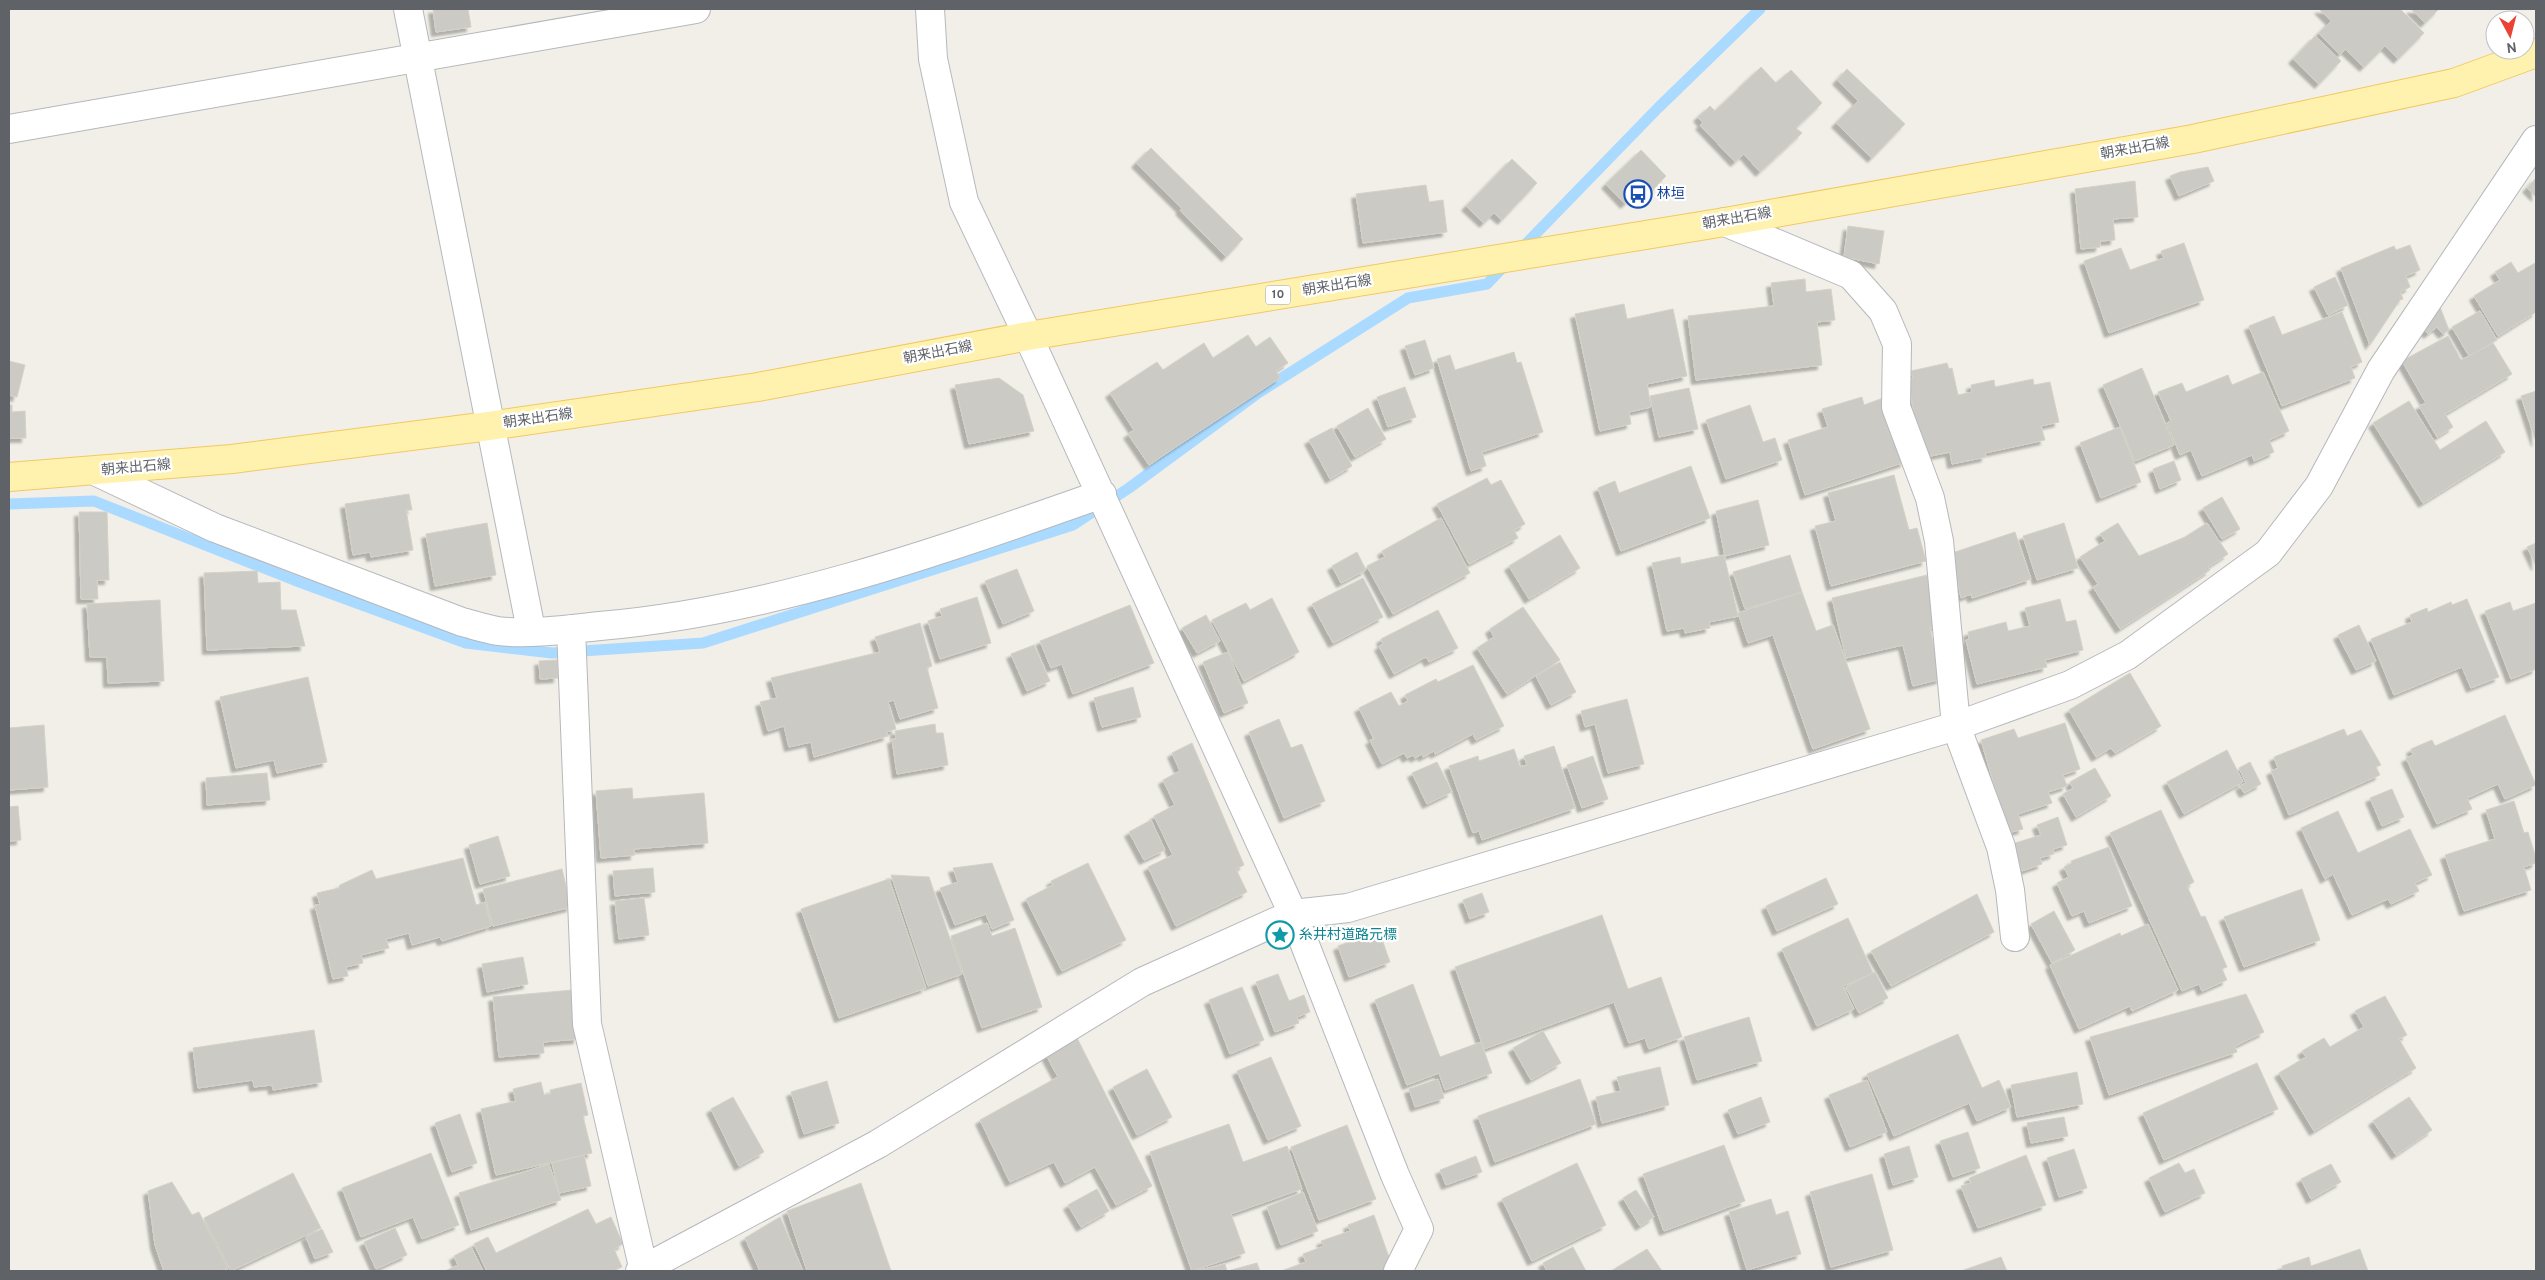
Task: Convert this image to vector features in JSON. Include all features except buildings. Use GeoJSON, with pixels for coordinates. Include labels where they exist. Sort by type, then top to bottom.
{"type":"FeatureCollection","features":[{"type":"Feature","properties":{"kind":"main road","name":"朝来出石線"},"geometry":{"type":"LineString","coordinates":[[9,478],[232,460],[489,426],[758,387],[1028,336],[1725,222],[2203,137],[2454,83],[2536,53]]}},
{"type":"Feature","properties":{"kind":"street"},"geometry":{"type":"LineString","coordinates":[[408,9],[416,58],[531,630]]}},
{"type":"Feature","properties":{"kind":"street"},"geometry":{"type":"LineString","coordinates":[[9,129],[696,9]]}},
{"type":"Feature","properties":{"kind":"street"},"geometry":{"type":"LineString","coordinates":[[930,9],[933,59],[964,202],[1102,494],[1294,914],[1395,1175],[1419,1229],[1398,1271]]}},
{"type":"Feature","properties":{"kind":"street"},"geometry":{"type":"LineString","coordinates":[[571,628],[587,1024],[642,1270],[878,1144],[1142,982],[1294,914],[1348,908],[1956,726],[2070,685],[2128,655],[2268,554],[2319,486],[2381,370],[2536,140]]}},
{"type":"Feature","properties":{"kind":"street"},"geometry":{"type":"LineString","coordinates":[[1725,222],[1850,275],[1884,311],[1897,344],[1896,407],[1930,498],[1939,541],[1956,726],[2001,847],[2010,890],[2015,937]]}},
{"type":"Feature","properties":{"kind":"street"},"geometry":{"type":"LineString","coordinates":[[97,472],[215,528],[462,622],[500,631],[658,621],[787,594],[945,549],[1102,494]]}},
{"type":"Feature","properties":{"kind":"waterway"},"geometry":{"type":"LineString","coordinates":[[1520,250],[1658,108],[1760,9]]}},
{"type":"Feature","properties":{"kind":"waterway"},"geometry":{"type":"LineString","coordinates":[[9,504],[94,501],[294,580],[466,643],[552,653],[703,643],[1073,525],[1129,488],[1258,393],[1408,298],[1487,284],[1507,263]]}},
{"type":"Feature","properties":{"kind":"place","name":"林垣"},"geometry":{"type":"Point","coordinates":[1638,194]}},
{"type":"Feature","properties":{"kind":"place","name":"糸井村道路元標"},"geometry":{"type":"Point","coordinates":[1280,935]}}]}
